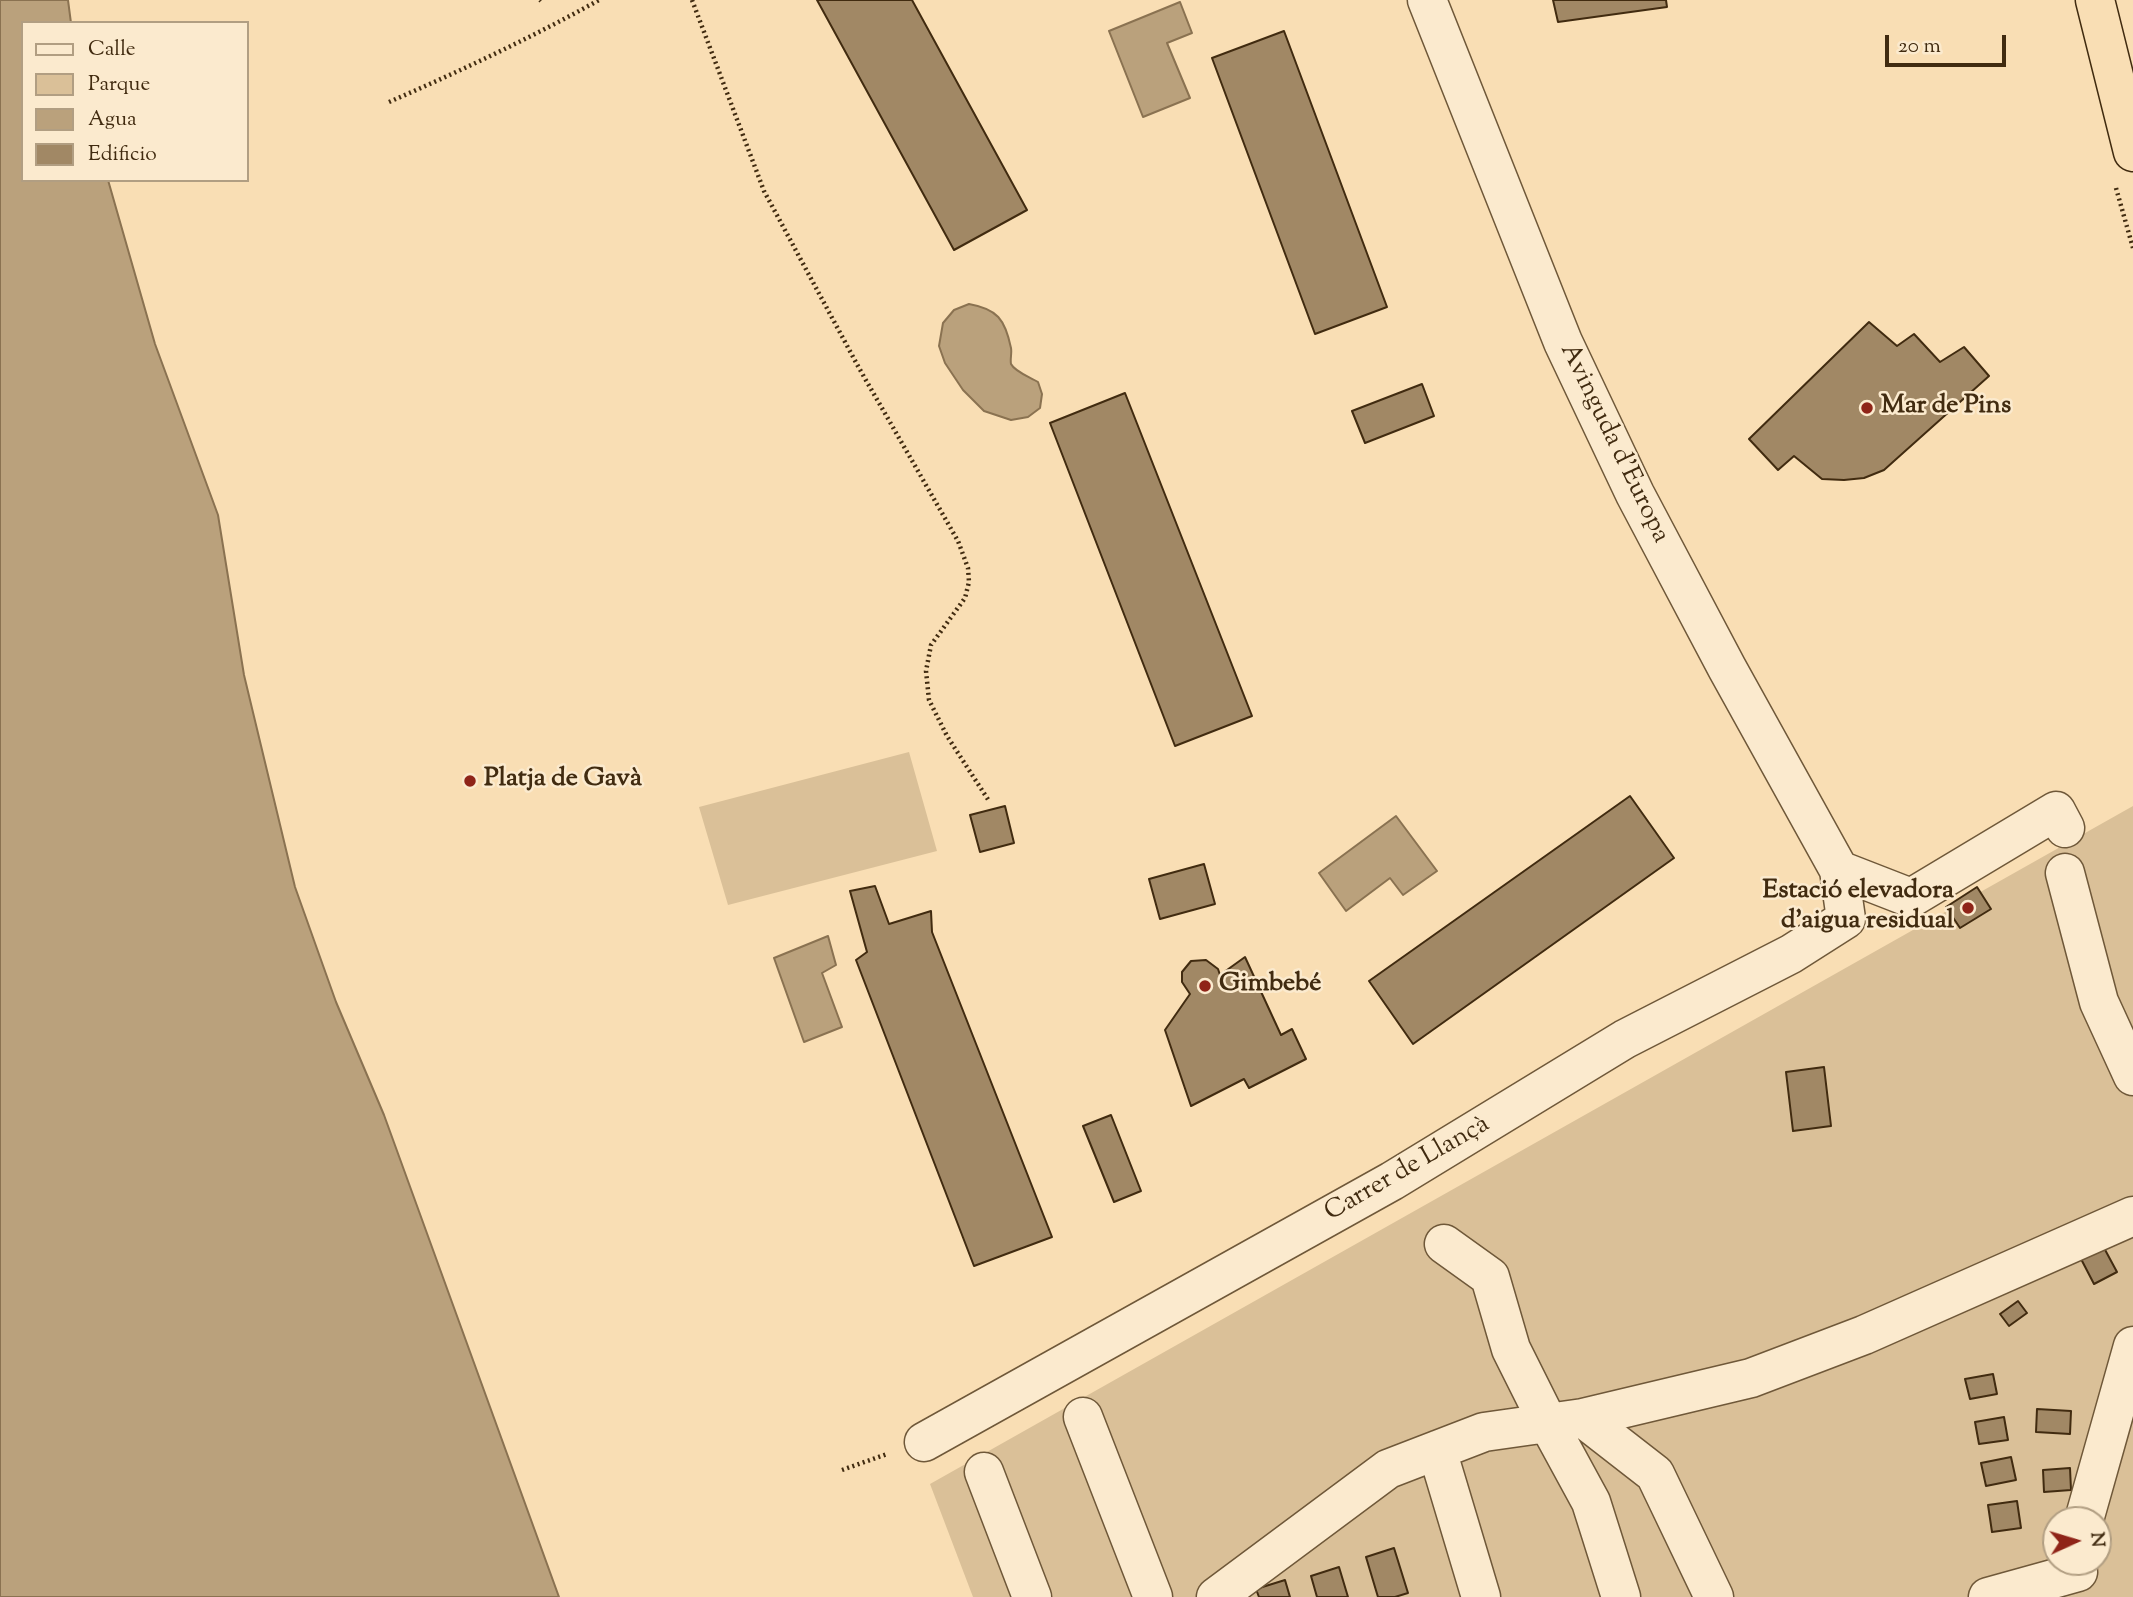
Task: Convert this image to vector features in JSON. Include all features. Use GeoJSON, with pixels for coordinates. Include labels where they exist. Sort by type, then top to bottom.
{"type":"FeatureCollection","features":[{"type":"Feature","properties":{"kind":"highway"},"geometry":{"type":"LineString","coordinates":[[2095,0],[2133,152]]}},
{"type":"Feature","properties":{"kind":"street","name":"Avinguda d'Europa"},"geometry":{"type":"LineString","coordinates":[[1427,0],[1563,342],[1629,482],[1727,668],[1839,870]]}},
{"type":"Feature","properties":{"kind":"street"},"geometry":{"type":"LineString","coordinates":[[1839,870],[1911,898],[2056,811],[2065,828]]}},
{"type":"Feature","properties":{"kind":"street","name":"Carrer de Llançà"},"geometry":{"type":"LineString","coordinates":[[923,1442],[1392,1181],[1625,1039],[1791,954],[1846,919],[1839,870]]}},
{"type":"Feature","properties":{"kind":"street"},"geometry":{"type":"LineString","coordinates":[[2065,873],[2099,1002],[2133,1076]]}},
{"type":"Feature","properties":{"kind":"street"},"geometry":{"type":"LineString","coordinates":[[1216,1597],[1388,1469],[1484,1432],[1566,1420],[1751,1378],[1864,1335],[2133,1216]]}},
{"type":"Feature","properties":{"kind":"street"},"geometry":{"type":"LineString","coordinates":[[1444,1244],[1490,1277],[1511,1349],[1566,1420],[1621,1597]]}},
{"type":"Feature","properties":{"kind":"street"},"geometry":{"type":"LineString","coordinates":[[2088,1506],[2133,1346]]}},
{"type":"Feature","properties":{"kind":"street"},"geometry":{"type":"LineString","coordinates":[[1083,1417],[1153,1597]]}},
{"type":"Feature","properties":{"kind":"street"},"geometry":{"type":"LineString","coordinates":[[1566,1420],[1656,1474],[1714,1597]]}},
{"type":"Feature","properties":{"kind":"street"},"geometry":{"type":"LineString","coordinates":[[1437,1450],[1481,1597]]}},
{"type":"Feature","properties":{"kind":"street"},"geometry":{"type":"LineString","coordinates":[[984,1472],[1032,1597]]}},
{"type":"Feature","properties":{"kind":"street"},"geometry":{"type":"LineString","coordinates":[[1988,1597],[2080,1577]]}},
{"type":"Feature","properties":{"kind":"path"},"geometry":{"type":"LineString","coordinates":[[388,102],[547,29],[599,0]]}},
{"type":"Feature","properties":{"kind":"path"},"geometry":{"type":"LineString","coordinates":[[692,0],[764,191],[859,368],[958,541],[968,568],[969,582],[964,598],[931,645],[926,671],[929,701],[947,736],[989,801]]}},
{"type":"Feature","properties":{"kind":"path"},"geometry":{"type":"LineString","coordinates":[[842,1470],[923,1442]]}},
{"type":"Feature","properties":{"kind":"green space"},"geometry":{"type":"Polygon","coordinates":[[[909,752],[937,851],[728,905],[699,807],[909,752]]]}},
{"type":"Feature","properties":{"kind":"green space"},"geometry":{"type":"Polygon","coordinates":[[[2133,806],[2133,1597],[973,1597],[930,1484],[2133,806]]]}},
{"type":"Feature","properties":{"kind":"water"},"geometry":{"type":"Polygon","coordinates":[[[0,0],[68,0],[71,21],[21,21],[21,182],[109,182],[155,344],[218,515],[244,675],[295,887],[336,1002],[384,1115],[559,1597],[0,1597],[0,0]]]}},
{"type":"Feature","properties":{"kind":"water"},"geometry":{"type":"Polygon","coordinates":[[[1180,2],[1192,33],[1167,43],[1190,98],[1143,117],[1109,31],[1180,2]]]}},
{"type":"Feature","properties":{"kind":"water"},"geometry":{"type":"Polygon","coordinates":[[[969,304],[987,309],[998,317],[1009,338],[1011,364],[1019,372],[1038,382],[1042,394],[1040,408],[1028,417],[1011,420],[984,411],[963,390],[945,363],[939,346],[943,323],[954,310],[969,304]]]}},
{"type":"Feature","properties":{"kind":"water"},"geometry":{"type":"Polygon","coordinates":[[[1396,816],[1437,871],[1403,895],[1390,878],[1346,911],[1319,873],[1396,816]]]}},
{"type":"Feature","properties":{"kind":"water"},"geometry":{"type":"Polygon","coordinates":[[[828,936],[836,965],[822,973],[842,1027],[804,1042],[774,958],[828,936]]]}},
{"type":"Feature","properties":{"kind":"building"},"geometry":{"type":"Polygon","coordinates":[[[817,0],[912,0],[1027,210],[954,250],[817,0]]]}},
{"type":"Feature","properties":{"kind":"building"},"geometry":{"type":"Polygon","coordinates":[[[1553,0],[1666,0],[1667,7],[1558,22],[1553,0]]]}},
{"type":"Feature","properties":{"kind":"building"},"geometry":{"type":"Polygon","coordinates":[[[1284,31],[1387,307],[1315,334],[1212,58],[1284,31]]]}},
{"type":"Feature","properties":{"kind":"building","name":"Mar de Pins"},"geometry":{"type":"Polygon","coordinates":[[[1869,322],[1897,346],[1914,334],[1940,362],[1964,347],[1989,376],[1884,470],[1864,478],[1822,479],[1794,456],[1778,470],[1749,439],[1869,322]]]}},
{"type":"Feature","properties":{"kind":"building"},"geometry":{"type":"Polygon","coordinates":[[[1422,384],[1434,416],[1365,443],[1352,411],[1422,384]]]}},
{"type":"Feature","properties":{"kind":"building"},"geometry":{"type":"Polygon","coordinates":[[[1125,393],[1252,716],[1175,746],[1050,423],[1125,393]]]}},
{"type":"Feature","properties":{"kind":"building"},"geometry":{"type":"Polygon","coordinates":[[[1630,796],[1674,858],[1413,1044],[1369,981],[1630,796]]]}},
{"type":"Feature","properties":{"kind":"building"},"geometry":{"type":"Polygon","coordinates":[[[1005,806],[1014,843],[980,852],[970,815],[1005,806]]]}},
{"type":"Feature","properties":{"kind":"building"},"geometry":{"type":"Polygon","coordinates":[[[1204,864],[1215,904],[1160,919],[1149,879],[1204,864]]]}},
{"type":"Feature","properties":{"kind":"building"},"geometry":{"type":"Polygon","coordinates":[[[875,886],[889,924],[931,911],[932,932],[1052,1237],[974,1266],[856,960],[867,952],[850,891],[875,886]]]}},
{"type":"Feature","properties":{"kind":"building","name":"Estació elevadora d'aigua residual"},"geometry":{"type":"Polygon","coordinates":[[[1977,887],[1991,909],[1960,928],[1946,907],[1977,887]]]}},
{"type":"Feature","properties":{"kind":"building"},"geometry":{"type":"Polygon","coordinates":[[[1245,957],[1281,1035],[1292,1029],[1306,1059],[1249,1088],[1244,1079],[1191,1106],[1165,1030],[1190,994],[1182,982],[1182,972],[1191,961],[1206,960],[1218,969],[1220,975],[1245,957]]]}},
{"type":"Feature","properties":{"kind":"building"},"geometry":{"type":"Polygon","coordinates":[[[1824,1067],[1831,1126],[1793,1131],[1786,1072],[1824,1067]]]}},
{"type":"Feature","properties":{"kind":"building"},"geometry":{"type":"Polygon","coordinates":[[[1111,1115],[1141,1191],[1114,1202],[1083,1126],[1111,1115]]]}},
{"type":"Feature","properties":{"kind":"building"},"geometry":{"type":"Polygon","coordinates":[[[2103,1246],[2117,1272],[2094,1284],[2080,1257],[2103,1246]]]}},
{"type":"Feature","properties":{"kind":"building"},"geometry":{"type":"Polygon","coordinates":[[[2018,1301],[2027,1313],[2009,1326],[2000,1314],[2018,1301]]]}},
{"type":"Feature","properties":{"kind":"building"},"geometry":{"type":"Polygon","coordinates":[[[1993,1374],[1997,1394],[1970,1399],[1965,1379],[1993,1374]]]}},
{"type":"Feature","properties":{"kind":"building"},"geometry":{"type":"Polygon","coordinates":[[[2037,1409],[2071,1411],[2070,1434],[2036,1432],[2037,1409]]]}},
{"type":"Feature","properties":{"kind":"building"},"geometry":{"type":"Polygon","coordinates":[[[2004,1417],[2008,1440],[1979,1444],[1975,1422],[2004,1417]]]}},
{"type":"Feature","properties":{"kind":"building"},"geometry":{"type":"Polygon","coordinates":[[[2011,1457],[2016,1480],[1986,1486],[1981,1463],[2011,1457]]]}},
{"type":"Feature","properties":{"kind":"building"},"geometry":{"type":"Polygon","coordinates":[[[2070,1468],[2071,1490],[2044,1492],[2043,1470],[2070,1468]]]}},
{"type":"Feature","properties":{"kind":"building"},"geometry":{"type":"Polygon","coordinates":[[[2017,1501],[2021,1528],[1992,1532],[1988,1505],[2017,1501]]]}},
{"type":"Feature","properties":{"kind":"building"},"geometry":{"type":"Polygon","coordinates":[[[1394,1548],[1408,1593],[1395,1597],[1378,1597],[1366,1557],[1394,1548]]]}},
{"type":"Feature","properties":{"kind":"building"},"geometry":{"type":"Polygon","coordinates":[[[1339,1567],[1348,1597],[1317,1597],[1311,1576],[1339,1567]]]}},
{"type":"Feature","properties":{"kind":"building"},"geometry":{"type":"Polygon","coordinates":[[[1285,1580],[1290,1597],[1259,1597],[1256,1589],[1285,1580]]]}},
{"type":"Feature","properties":{"kind":"place","name":"Mar de Pins"},"geometry":{"type":"Point","coordinates":[1867,408]}},
{"type":"Feature","properties":{"kind":"place","name":"Platja de Gavà"},"geometry":{"type":"Point","coordinates":[470,781]}},
{"type":"Feature","properties":{"kind":"place","name":"Estació elevadora d'aigua residual"},"geometry":{"type":"Point","coordinates":[1968,908]}},
{"type":"Feature","properties":{"kind":"place","name":"Gimbebé"},"geometry":{"type":"Point","coordinates":[1205,986]}}]}
